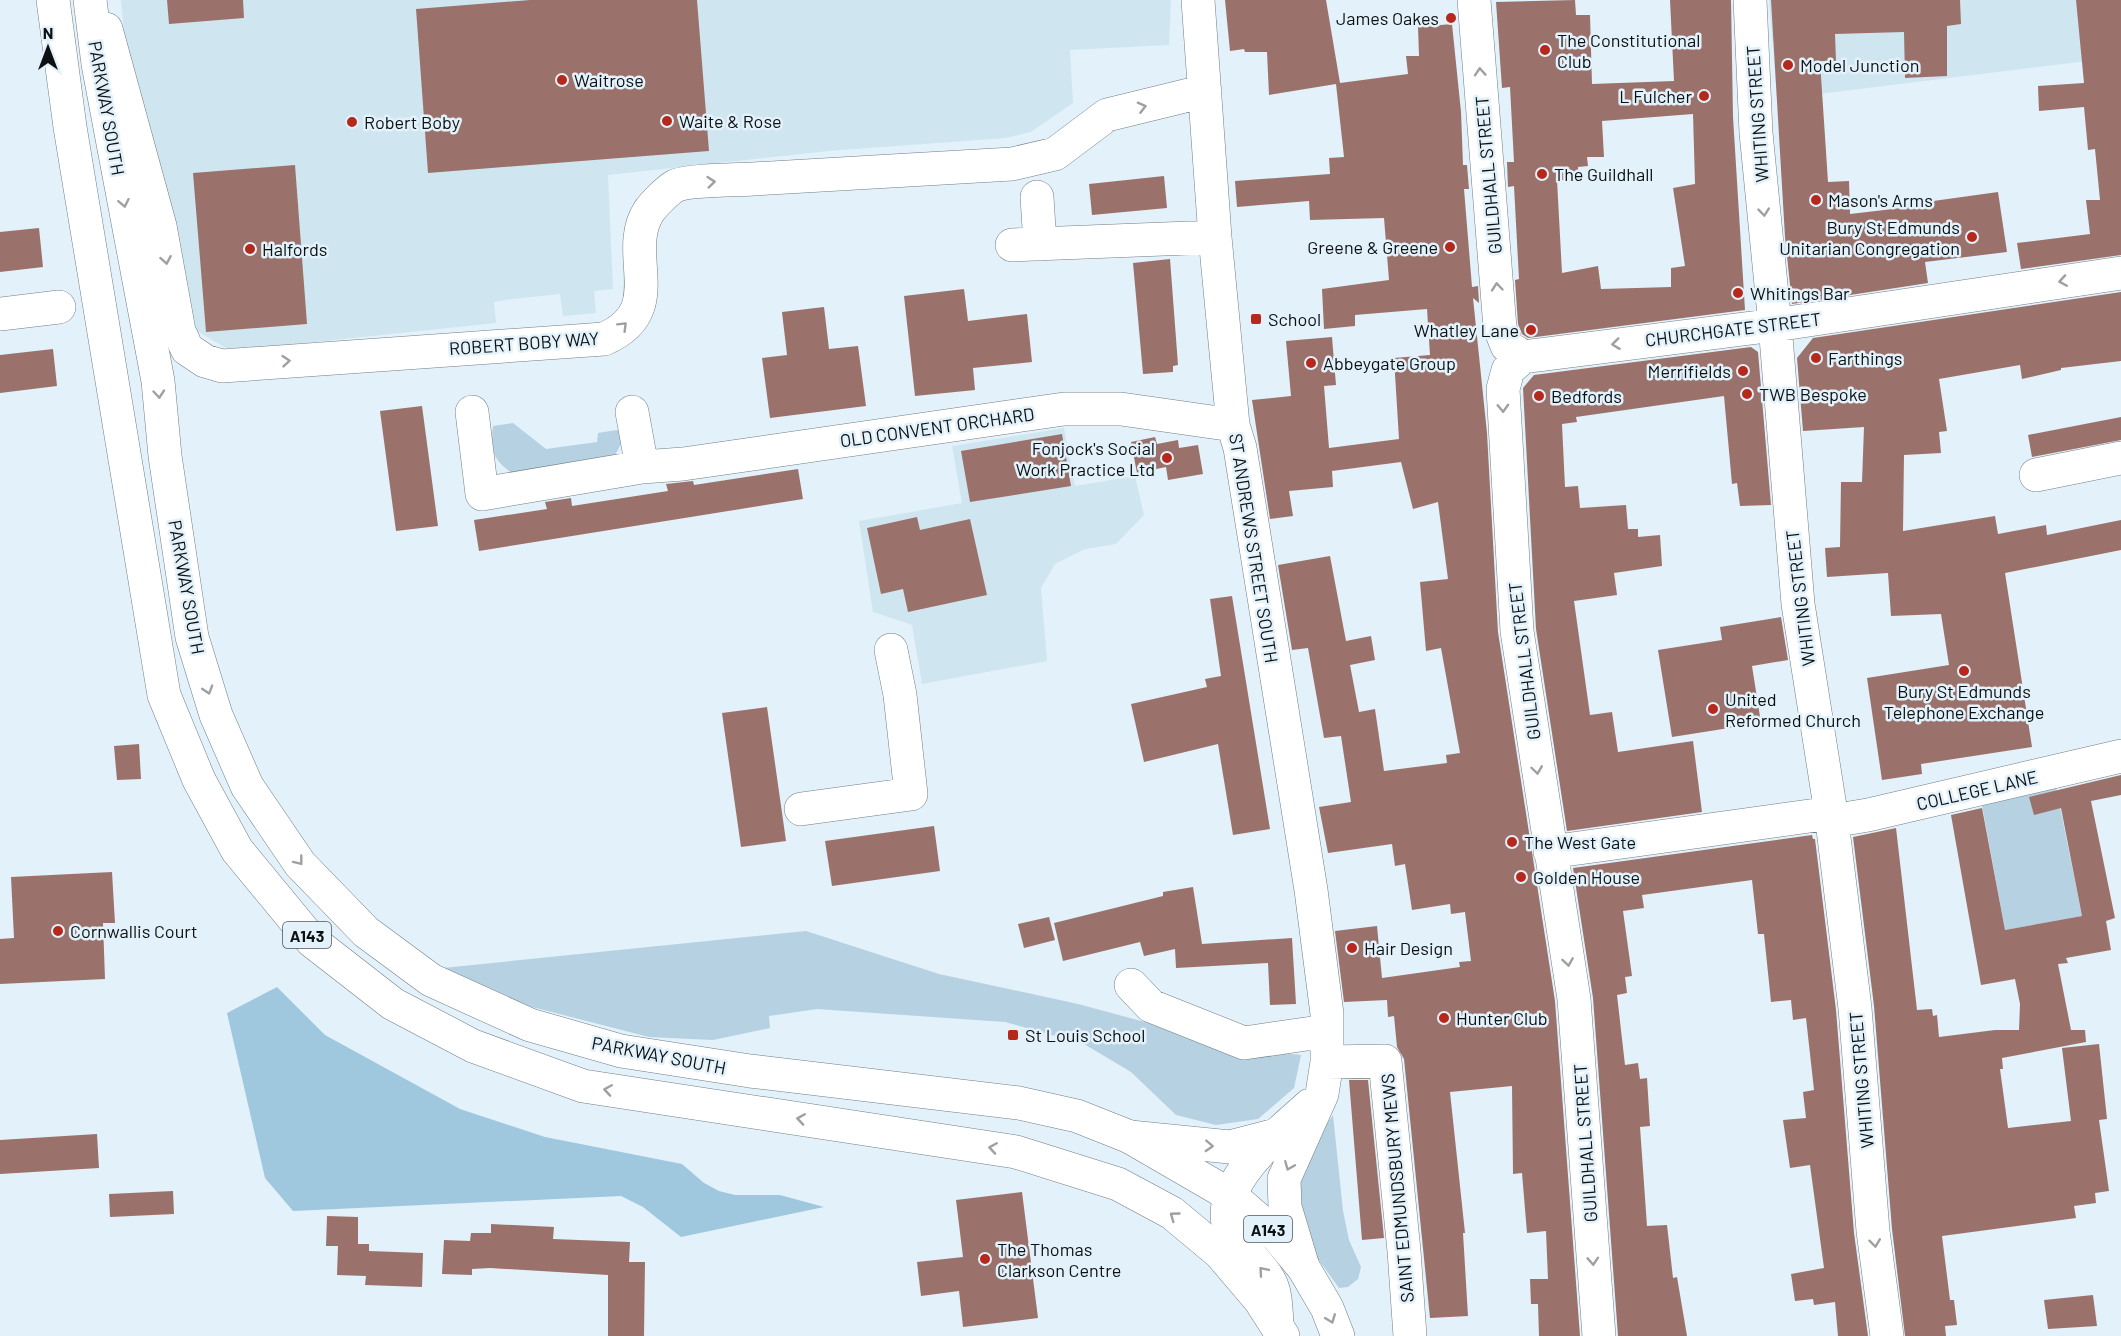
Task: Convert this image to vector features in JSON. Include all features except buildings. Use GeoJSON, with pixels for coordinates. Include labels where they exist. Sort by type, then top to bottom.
{"type":"FeatureCollection","features":[{"type":"Feature","properties":{"kind":"street","name":"PARKWAY SOUTH"},"geometry":{"type":"LineString","coordinates":[[53,0],[74,149],[164,695],[198,780],[237,850],[312,941],[393,1004],[473,1046],[583,1086],[1016,1152],[1118,1184],[1172,1213],[1220,1253],[1260,1300],[1280,1331]]}},
{"type":"Feature","properties":{"kind":"street","name":"PARKWAY SOUTH"},"geometry":{"type":"LineString","coordinates":[[90,0],[98,64],[158,381],[165,456],[192,637],[216,715],[247,786],[300,864],[366,932],[431,980],[530,1025],[621,1051],[750,1071],[1019,1103],[1077,1116],[1130,1137],[1230,1194],[1277,1236],[1303,1267],[1327,1308],[1338,1336]]}},
{"type":"Feature","properties":{"kind":"street","name":"ROBERT BOBY WAY"},"geometry":{"type":"LineString","coordinates":[[100,0],[110,50],[160,226],[179,331],[187,349],[205,362],[222,366],[604,339],[619,332],[640,301],[643,282],[639,243],[649,212],[676,186],[1012,164],[1055,154],[1107,115],[1205,91]]}},
{"type":"Feature","properties":{"kind":"street","name":"ST ANDREWS STREET SOUTH"},"geometry":{"type":"LineString","coordinates":[[1198,0],[1215,237],[1233,426],[1240,448],[1311,890],[1327,1047],[1322,1094],[1284,1179],[1285,1207],[1303,1267]]}},
{"type":"Feature","properties":{"kind":"street","name":"GUILDHALL STREET"},"geometry":{"type":"LineString","coordinates":[[1474,0],[1500,328],[1507,346],[1523,357],[1508,370],[1503,389],[1517,631],[1574,999],[1599,1336]]}},
{"type":"Feature","properties":{"kind":"street","name":"WHITING STREET"},"geometry":{"type":"LineString","coordinates":[[1750,0],[1756,133],[1775,325],[1798,604],[1832,817],[1855,1008],[1870,1185],[1887,1336]]}},
{"type":"Feature","properties":{"kind":"street"},"geometry":{"type":"LineString","coordinates":[[1037,197],[1026,245],[1215,237]]}},
{"type":"Feature","properties":{"kind":"street","name":"CHURCHGATE STREET"},"geometry":{"type":"LineString","coordinates":[[1523,357],[1775,325],[2121,273]]}},
{"type":"Feature","properties":{"kind":"street"},"geometry":{"type":"LineString","coordinates":[[0,314],[59,307]]}},
{"type":"Feature","properties":{"kind":"street","name":"OLD CONVENT ORCHARD"},"geometry":{"type":"LineString","coordinates":[[472,412],[482,494],[642,467],[683,464],[1064,409],[1121,409],[1233,426]]}},
{"type":"Feature","properties":{"kind":"street"},"geometry":{"type":"LineString","coordinates":[[633,412],[642,467]]}},
{"type":"Feature","properties":{"kind":"street"},"geometry":{"type":"LineString","coordinates":[[2036,475],[2121,458]]}},
{"type":"Feature","properties":{"kind":"street"},"geometry":{"type":"LineString","coordinates":[[801,809],[911,794],[900,694],[891,650]]}},
{"type":"Feature","properties":{"kind":"street","name":"COLLEGE LANE"},"geometry":{"type":"LineString","coordinates":[[1550,852],[1891,810],[2121,756]]}},
{"type":"Feature","properties":{"kind":"street"},"geometry":{"type":"LineString","coordinates":[[1131,984],[1152,1006],[1244,1043],[1327,1047]]}},
{"type":"Feature","properties":{"kind":"street","name":"SAINT EDMUNDSBURY MEWS"},"geometry":{"type":"LineString","coordinates":[[1327,1047],[1385,1061],[1410,1336]]}},
{"type":"Feature","properties":{"kind":"street"},"geometry":{"type":"LineString","coordinates":[[1280,1331],[1272,1281],[1232,1235],[1229,1219],[1230,1194],[1252,1159],[1322,1094]]}},
{"type":"Feature","properties":{"kind":"street"},"geometry":{"type":"LineString","coordinates":[[1130,1137],[1230,1147],[1279,1134]]}},
{"type":"Feature","properties":{"kind":"shaded area"},"geometry":{"type":"Polygon","coordinates":[[[121,0],[1171,0],[1169,45],[1070,50],[1073,103],[1031,132],[1006,138],[828,151],[608,175],[613,289],[594,291],[596,313],[563,316],[560,294],[494,302],[496,323],[240,350],[226,348],[195,330],[127,65],[121,0]]]}},
{"type":"Feature","properties":{"kind":"shaded area"},"geometry":{"type":"Polygon","coordinates":[[[1769,0],[2121,0],[2104,59],[1777,99],[1769,0]]]}},
{"type":"Feature","properties":{"kind":"shaded area"},"geometry":{"type":"Polygon","coordinates":[[[513,423],[546,449],[597,442],[598,433],[623,429],[621,444],[614,457],[513,474],[497,459],[492,442],[493,426],[513,423]]]}},
{"type":"Feature","properties":{"kind":"shaded area"},"geometry":{"type":"Polygon","coordinates":[[[1064,428],[1075,486],[1135,476],[1144,515],[1116,544],[1085,549],[1055,564],[1041,588],[1047,661],[922,684],[912,625],[873,612],[859,521],[962,503],[952,446],[1064,428]]]}},
{"type":"Feature","properties":{"kind":"shaded area"},"geometry":{"type":"Polygon","coordinates":[[[2056,787],[2082,916],[2005,930],[1982,805],[2056,787]]]}},
{"type":"Feature","properties":{"kind":"shaded area"},"geometry":{"type":"Polygon","coordinates":[[[806,931],[939,974],[1078,1004],[1245,1049],[1301,1055],[1294,1088],[1258,1119],[1216,1125],[1176,1115],[1131,1072],[1084,1044],[1005,1022],[817,1009],[769,1016],[770,1028],[713,1040],[649,1037],[532,1007],[443,968],[806,931]]]}},
{"type":"Feature","properties":{"kind":"shaded area"},"geometry":{"type":"Polygon","coordinates":[[[277,987],[325,1035],[460,1109],[545,1137],[682,1164],[704,1183],[719,1191],[735,1195],[780,1195],[824,1207],[681,1237],[643,1207],[621,1196],[293,1211],[265,1178],[227,1013],[277,987]]]}},
{"type":"Feature","properties":{"kind":"shaded area"},"geometry":{"type":"Polygon","coordinates":[[[1333,1115],[1343,1211],[1349,1240],[1361,1267],[1358,1279],[1348,1287],[1339,1288],[1306,1242],[1296,1216],[1304,1157],[1333,1115]]]}},
{"type":"Feature","properties":{"kind":"place","name":"James Oakes"},"geometry":{"type":"Point","coordinates":[1451,18]}},
{"type":"Feature","properties":{"kind":"place","name":"The Constitutional Club"},"geometry":{"type":"Point","coordinates":[1545,50]}},
{"type":"Feature","properties":{"kind":"place","name":"Model Junction"},"geometry":{"type":"Point","coordinates":[1788,65]}},
{"type":"Feature","properties":{"kind":"place","name":"Waitrose"},"geometry":{"type":"Point","coordinates":[562,80]}},
{"type":"Feature","properties":{"kind":"place","name":"L Fulcher"},"geometry":{"type":"Point","coordinates":[1704,96]}},
{"type":"Feature","properties":{"kind":"place","name":"Waite & Rose"},"geometry":{"type":"Point","coordinates":[667,121]}},
{"type":"Feature","properties":{"kind":"place","name":"Robert Boby"},"geometry":{"type":"Point","coordinates":[352,122]}},
{"type":"Feature","properties":{"kind":"place","name":"The Guildhall"},"geometry":{"type":"Point","coordinates":[1542,174]}},
{"type":"Feature","properties":{"kind":"place","name":"Mason's Arms"},"geometry":{"type":"Point","coordinates":[1816,200]}},
{"type":"Feature","properties":{"kind":"place","name":"Bury St Edmunds Unitarian Congregation"},"geometry":{"type":"Point","coordinates":[1972,237]}},
{"type":"Feature","properties":{"kind":"place","name":"Greene & Greene"},"geometry":{"type":"Point","coordinates":[1450,247]}},
{"type":"Feature","properties":{"kind":"place","name":"Halfords"},"geometry":{"type":"Point","coordinates":[250,249]}},
{"type":"Feature","properties":{"kind":"place","name":"Whitings Bar"},"geometry":{"type":"Point","coordinates":[1738,293]}},
{"type":"Feature","properties":{"kind":"place","name":"School"},"geometry":{"type":"Point","coordinates":[1256,319]}},
{"type":"Feature","properties":{"kind":"place","name":"Whatley Lane"},"geometry":{"type":"Point","coordinates":[1531,330]}},
{"type":"Feature","properties":{"kind":"place","name":"Farthings"},"geometry":{"type":"Point","coordinates":[1816,358]}},
{"type":"Feature","properties":{"kind":"place","name":"Abbeygate Group"},"geometry":{"type":"Point","coordinates":[1311,363]}},
{"type":"Feature","properties":{"kind":"place","name":"Merrifields"},"geometry":{"type":"Point","coordinates":[1743,371]}},
{"type":"Feature","properties":{"kind":"place","name":"TWB Bespoke"},"geometry":{"type":"Point","coordinates":[1747,394]}},
{"type":"Feature","properties":{"kind":"place","name":"Bedfords"},"geometry":{"type":"Point","coordinates":[1539,396]}},
{"type":"Feature","properties":{"kind":"place","name":"Fonjock's Social Work Practice Ltd"},"geometry":{"type":"Point","coordinates":[1167,458]}},
{"type":"Feature","properties":{"kind":"place","name":"Bury St Edmunds Telephone Exchange"},"geometry":{"type":"Point","coordinates":[1964,671]}},
{"type":"Feature","properties":{"kind":"place","name":"United Reformed Church"},"geometry":{"type":"Point","coordinates":[1713,709]}},
{"type":"Feature","properties":{"kind":"place","name":"The West Gate"},"geometry":{"type":"Point","coordinates":[1512,842]}},
{"type":"Feature","properties":{"kind":"place","name":"Golden House"},"geometry":{"type":"Point","coordinates":[1521,877]}},
{"type":"Feature","properties":{"kind":"place","name":"Cornwallis Court"},"geometry":{"type":"Point","coordinates":[58,931]}},
{"type":"Feature","properties":{"kind":"place","name":"Hair Design"},"geometry":{"type":"Point","coordinates":[1352,948]}},
{"type":"Feature","properties":{"kind":"place","name":"Hunter Club"},"geometry":{"type":"Point","coordinates":[1444,1018]}},
{"type":"Feature","properties":{"kind":"place","name":"St Louis School"},"geometry":{"type":"Point","coordinates":[1013,1035]}},
{"type":"Feature","properties":{"kind":"place","name":"The Thomas Clarkson Centre"},"geometry":{"type":"Point","coordinates":[985,1259]}}]}
